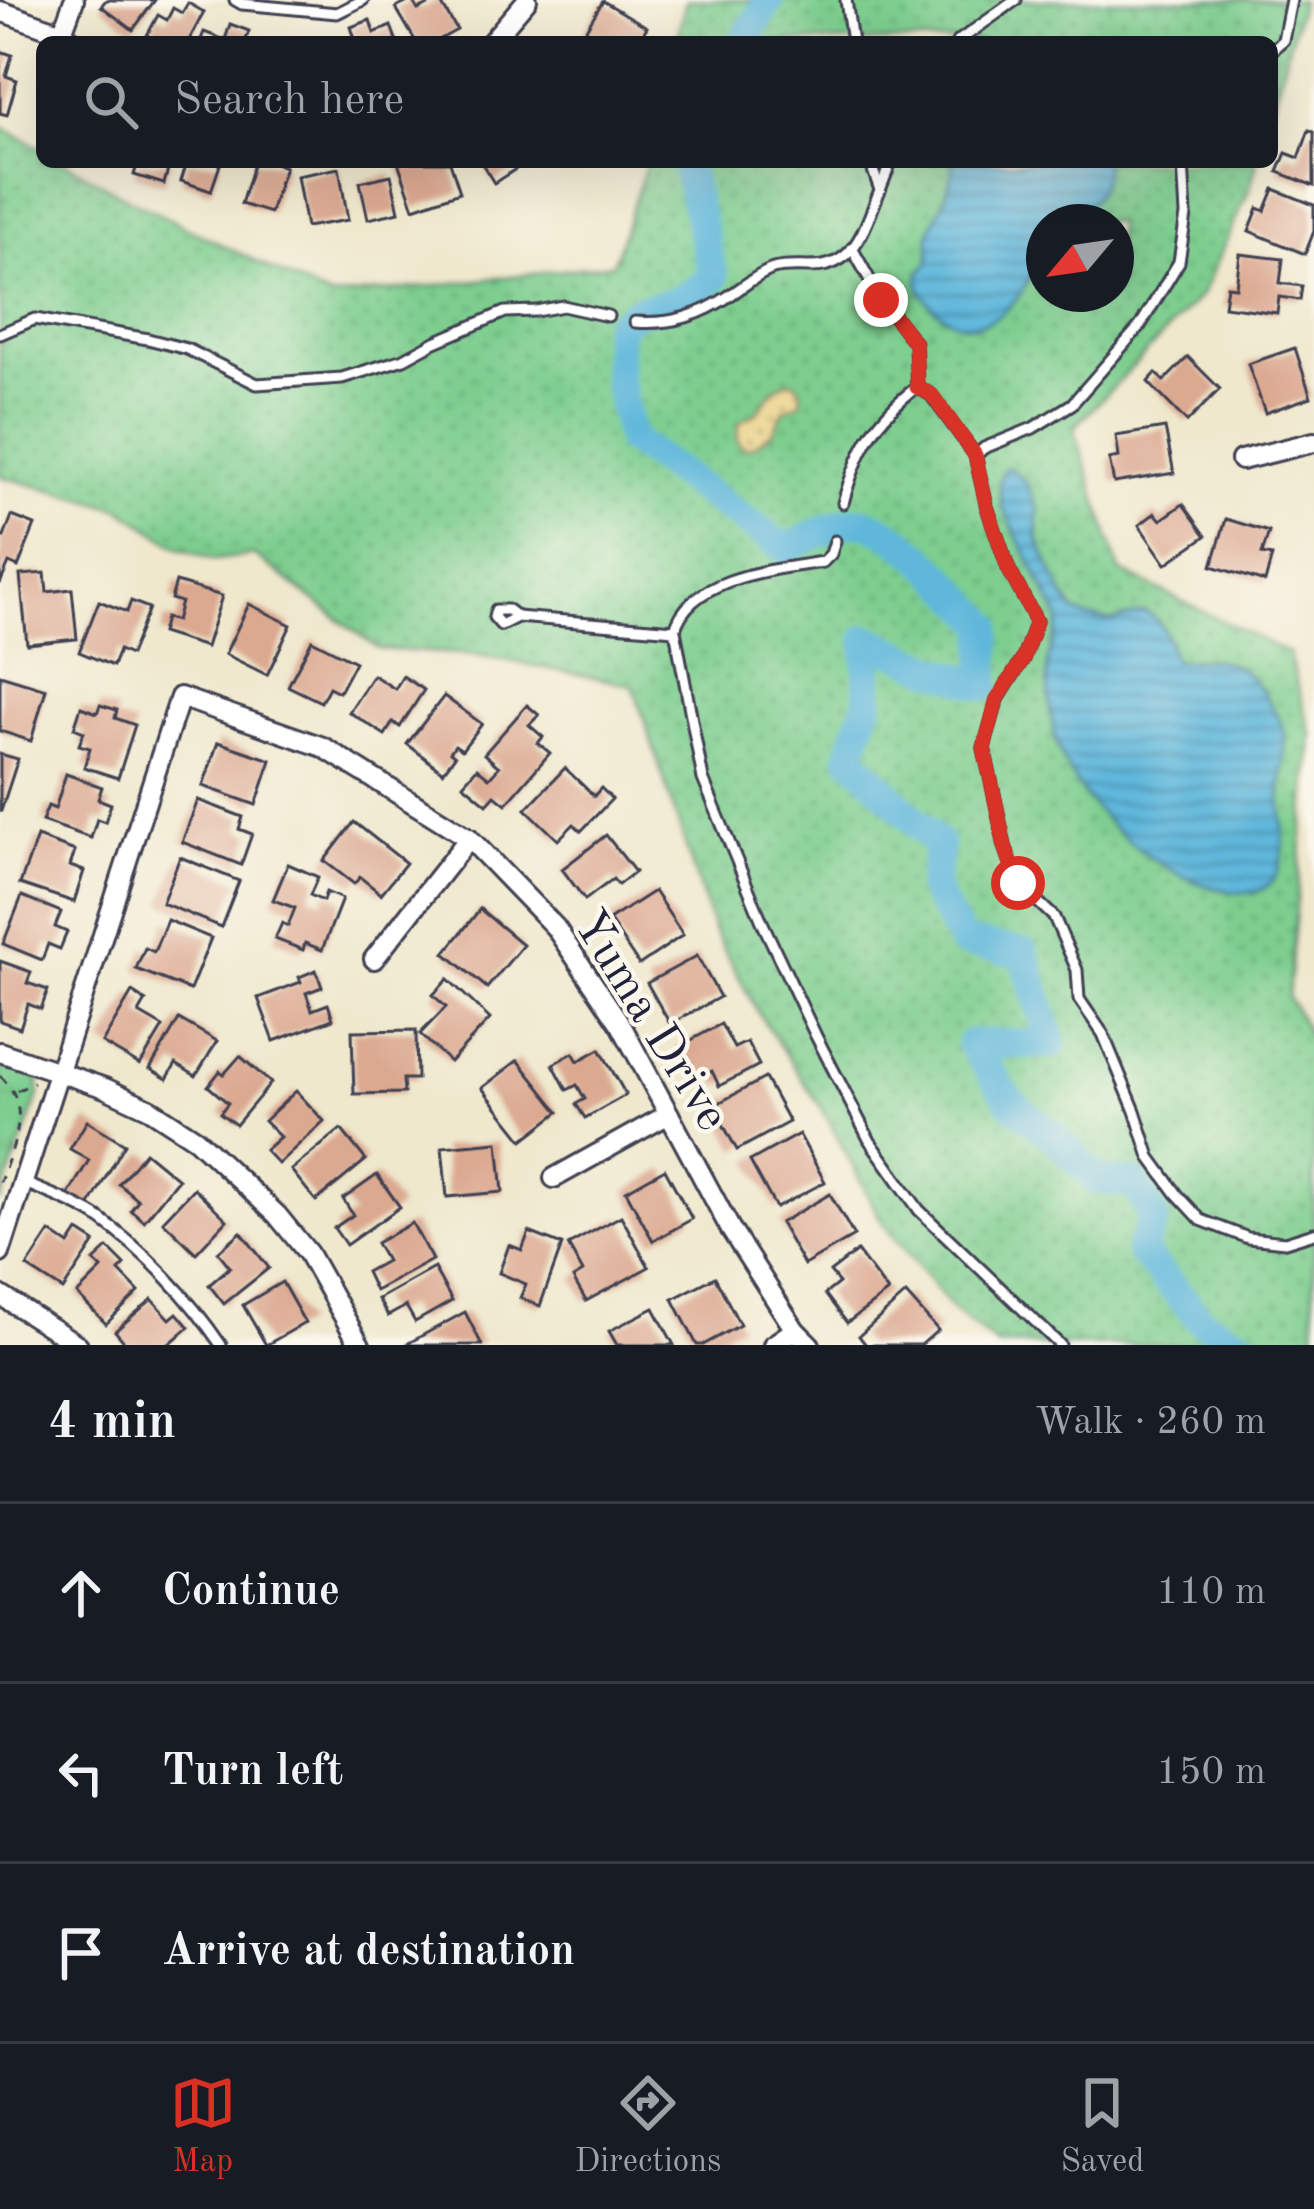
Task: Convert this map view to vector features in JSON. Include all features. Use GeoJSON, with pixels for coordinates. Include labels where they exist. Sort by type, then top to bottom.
{"type":"FeatureCollection","features":[{"type":"Feature","properties":{"kind":"street"},"geometry":{"type":"LineString","coordinates":[[68,36],[74,0]]}},
{"type":"Feature","properties":{"kind":"street"},"geometry":{"type":"LineString","coordinates":[[496,36],[527,0]]}},
{"type":"Feature","properties":{"kind":"street"},"geometry":{"type":"LineString","coordinates":[[0,11],[63,36]]}},
{"type":"Feature","properties":{"kind":"street"},"geometry":{"type":"LineString","coordinates":[[1241,460],[1314,442]]}},
{"type":"Feature","properties":{"kind":"street","name":"Yuma Drive"},"geometry":{"type":"LineString","coordinates":[[59,1071],[180,697],[323,747],[469,838],[555,926],[621,1025],[731,1229],[795,1330],[810,1345]]}},
{"type":"Feature","properties":{"kind":"street"},"geometry":{"type":"LineString","coordinates":[[374,959],[469,838]]}},
{"type":"Feature","properties":{"kind":"street"},"geometry":{"type":"LineString","coordinates":[[0,1052],[150,1109],[196,1139],[278,1215],[308,1253],[360,1345]]}},
{"type":"Feature","properties":{"kind":"street"},"geometry":{"type":"LineString","coordinates":[[0,1253],[59,1071]]}},
{"type":"Feature","properties":{"kind":"street"},"geometry":{"type":"LineString","coordinates":[[554,1178],[669,1114]]}},
{"type":"Feature","properties":{"kind":"street"},"geometry":{"type":"LineString","coordinates":[[0,1295],[78,1345]]}},
{"type":"Feature","properties":{"kind":"street"},"geometry":{"type":"LineString","coordinates":[[773,1345],[795,1330]]}},
{"type":"Feature","properties":{"kind":"lane"},"geometry":{"type":"LineString","coordinates":[[235,0],[337,13],[364,0]]}},
{"type":"Feature","properties":{"kind":"lane"},"geometry":{"type":"LineString","coordinates":[[846,0],[851,36]]}},
{"type":"Feature","properties":{"kind":"lane"},"geometry":{"type":"LineString","coordinates":[[965,36],[1016,0]]}},
{"type":"Feature","properties":{"kind":"lane"},"geometry":{"type":"LineString","coordinates":[[1278,45],[1291,0]]}},
{"type":"Feature","properties":{"kind":"lane"},"geometry":{"type":"LineString","coordinates":[[872,168],[880,190]]}},
{"type":"Feature","properties":{"kind":"lane"},"geometry":{"type":"LineString","coordinates":[[635,322],[676,322],[715,306],[774,269],[829,267],[852,248],[889,168]]}},
{"type":"Feature","properties":{"kind":"lane"},"geometry":{"type":"LineString","coordinates":[[975,457],[1072,404],[1140,326],[1179,262],[1186,215],[1184,168]]}},
{"type":"Feature","properties":{"kind":"lane"},"geometry":{"type":"LineString","coordinates":[[852,248],[881,300],[915,343],[917,387]]}},
{"type":"Feature","properties":{"kind":"lane"},"geometry":{"type":"LineString","coordinates":[[0,334],[35,319],[148,339],[209,358],[257,384],[342,378],[404,359],[506,311],[563,307],[608,316]]}},
{"type":"Feature","properties":{"kind":"lane"},"geometry":{"type":"LineString","coordinates":[[917,387],[932,395],[975,457],[1008,568],[1036,621],[1023,659],[997,700],[984,748],[1018,883],[1054,917],[1076,970],[1079,999],[1103,1034],[1150,1157],[1177,1194],[1201,1220],[1248,1238],[1285,1242],[1314,1233]]}},
{"type":"Feature","properties":{"kind":"lane"},"geometry":{"type":"LineString","coordinates":[[843,503],[866,438],[917,387]]}},
{"type":"Feature","properties":{"kind":"lane"},"geometry":{"type":"LineString","coordinates":[[835,541],[823,562],[737,577],[704,593],[678,619],[675,630],[703,779],[763,924],[870,1141],[919,1210],[1060,1345]]}},
{"type":"Feature","properties":{"kind":"lane"},"geometry":{"type":"LineString","coordinates":[[518,617],[675,630]]}},
{"type":"Feature","properties":{"kind":"lane"},"geometry":{"type":"LineString","coordinates":[[23,1182],[97,1216],[182,1294],[221,1345]]}},
{"type":"Feature","properties":{"kind":"path"},"geometry":{"type":"LineString","coordinates":[[0,1076],[11,1085],[20,1120],[0,1182]]}},
{"type":"Feature","properties":{"kind":"path"},"geometry":{"type":"LineString","coordinates":[[14,1093],[36,1081]]}},
{"type":"Feature","properties":{"kind":"green space"},"geometry":{"type":"Polygon","coordinates":[[[686,0],[1301,0],[1278,85],[1278,36],[677,36],[686,0]]]}},
{"type":"Feature","properties":{"kind":"green space"},"geometry":{"type":"Polygon","coordinates":[[[0,126],[36,146],[36,168],[75,168],[330,298],[613,264],[645,168],[1255,168],[1202,294],[1074,428],[1120,571],[1288,653],[1312,735],[1288,997],[1314,1044],[1314,1345],[997,1345],[953,1310],[883,1224],[823,1110],[759,1014],[713,930],[633,685],[478,655],[379,649],[254,555],[214,560],[180,548],[119,508],[0,476],[0,126]]]}},
{"type":"Feature","properties":{"kind":"green space"},"geometry":{"type":"Polygon","coordinates":[[[0,1061],[29,1070],[39,1080],[39,1095],[0,1202],[0,1061]]]}},
{"type":"Feature","properties":{"kind":"sand"},"geometry":{"type":"Polygon","coordinates":[[[791,381],[801,390],[800,403],[784,410],[773,432],[750,448],[743,447],[737,440],[739,423],[756,413],[774,390],[791,381]]]}},
{"type":"Feature","properties":{"kind":"water"},"geometry":{"type":"Polygon","coordinates":[[[953,168],[1105,168],[1089,204],[1026,204],[1026,284],[992,320],[977,325],[958,323],[923,294],[920,273],[930,257],[930,232],[953,168]]]}},
{"type":"Feature","properties":{"kind":"water"},"geometry":{"type":"Polygon","coordinates":[[[1010,467],[1027,484],[1038,510],[1037,537],[1075,612],[1112,621],[1145,612],[1162,626],[1174,661],[1217,661],[1239,668],[1258,685],[1275,711],[1285,740],[1284,843],[1275,877],[1262,889],[1222,890],[1167,868],[1099,813],[1067,768],[1055,735],[1048,681],[1059,618],[1002,506],[999,483],[1004,469],[1010,467]]]}},
{"type":"Feature","properties":{"kind":"building"},"geometry":{"type":"Polygon","coordinates":[[[106,0],[155,0],[133,30],[101,6],[106,0]]]}},
{"type":"Feature","properties":{"kind":"building"},"geometry":{"type":"Polygon","coordinates":[[[412,0],[418,10],[439,0],[457,30],[446,36],[412,36],[396,8],[412,0]]]}},
{"type":"Feature","properties":{"kind":"building"},"geometry":{"type":"Polygon","coordinates":[[[603,1],[647,27],[642,36],[583,34],[603,1]]]}},
{"type":"Feature","properties":{"kind":"building"},"geometry":{"type":"Polygon","coordinates":[[[188,3],[204,12],[191,36],[147,36],[158,15],[167,20],[173,8],[182,13],[188,3]]]}},
{"type":"Feature","properties":{"kind":"building"},"geometry":{"type":"Polygon","coordinates":[[[370,20],[374,33],[391,26],[395,36],[354,36],[351,27],[370,20]]]}},
{"type":"Feature","properties":{"kind":"building"},"geometry":{"type":"Polygon","coordinates":[[[230,24],[249,31],[247,36],[226,36],[230,24]]]}},
{"type":"Feature","properties":{"kind":"building"},"geometry":{"type":"Polygon","coordinates":[[[0,51],[12,55],[6,76],[17,80],[7,115],[0,113],[0,51]]]}},
{"type":"Feature","properties":{"kind":"building"},"geometry":{"type":"Polygon","coordinates":[[[1309,130],[1314,132],[1314,186],[1278,172],[1286,153],[1299,158],[1309,130]]]}},
{"type":"Feature","properties":{"kind":"building"},"geometry":{"type":"Polygon","coordinates":[[[136,168],[168,168],[164,184],[134,175],[136,168]]]}},
{"type":"Feature","properties":{"kind":"building"},"geometry":{"type":"Polygon","coordinates":[[[185,168],[219,168],[211,191],[181,181],[185,168]]]}},
{"type":"Feature","properties":{"kind":"building"},"geometry":{"type":"Polygon","coordinates":[[[252,168],[285,168],[270,213],[241,204],[252,168]]]}},
{"type":"Feature","properties":{"kind":"building"},"geometry":{"type":"Polygon","coordinates":[[[339,168],[348,220],[306,227],[297,176],[339,168]]]}},
{"type":"Feature","properties":{"kind":"building"},"geometry":{"type":"Polygon","coordinates":[[[400,168],[452,168],[460,192],[414,208],[400,168]]]}},
{"type":"Feature","properties":{"kind":"building"},"geometry":{"type":"Polygon","coordinates":[[[485,168],[517,168],[494,183],[485,168]]]}},
{"type":"Feature","properties":{"kind":"building"},"geometry":{"type":"Polygon","coordinates":[[[391,175],[399,212],[368,219],[360,182],[391,175]]]}},
{"type":"Feature","properties":{"kind":"building"},"geometry":{"type":"Polygon","coordinates":[[[1274,189],[1314,205],[1314,231],[1305,254],[1249,231],[1258,208],[1265,211],[1274,189]]]}},
{"type":"Feature","properties":{"kind":"building"},"geometry":{"type":"Polygon","coordinates":[[[1240,254],[1283,259],[1280,283],[1302,286],[1300,300],[1279,297],[1277,313],[1224,306],[1227,286],[1236,287],[1240,254]]]}},
{"type":"Feature","properties":{"kind":"building"},"geometry":{"type":"Polygon","coordinates":[[[1295,348],[1311,397],[1265,413],[1248,364],[1295,348]]]}},
{"type":"Feature","properties":{"kind":"building"},"geometry":{"type":"Polygon","coordinates":[[[1188,357],[1220,389],[1187,422],[1148,382],[1156,373],[1164,381],[1188,357]]]}},
{"type":"Feature","properties":{"kind":"building"},"geometry":{"type":"Polygon","coordinates":[[[1165,428],[1174,473],[1114,483],[1109,459],[1119,457],[1116,436],[1165,428]]]}},
{"type":"Feature","properties":{"kind":"building"},"geometry":{"type":"Polygon","coordinates":[[[1183,504],[1206,536],[1166,564],[1139,525],[1155,513],[1161,520],[1183,504]]]}},
{"type":"Feature","properties":{"kind":"building"},"geometry":{"type":"Polygon","coordinates":[[[12,516],[35,525],[18,567],[9,563],[0,584],[0,536],[4,537],[12,516]]]}},
{"type":"Feature","properties":{"kind":"building"},"geometry":{"type":"Polygon","coordinates":[[[1226,519],[1269,532],[1262,554],[1272,556],[1265,582],[1212,566],[1226,519]]]}},
{"type":"Feature","properties":{"kind":"building"},"geometry":{"type":"Polygon","coordinates":[[[45,573],[47,592],[72,589],[77,639],[27,644],[20,575],[45,573]]]}},
{"type":"Feature","properties":{"kind":"building"},"geometry":{"type":"Polygon","coordinates":[[[176,582],[222,596],[206,647],[161,633],[165,618],[176,621],[181,602],[171,599],[176,582]]]}},
{"type":"Feature","properties":{"kind":"building"},"geometry":{"type":"Polygon","coordinates":[[[99,601],[127,612],[131,601],[149,608],[130,655],[119,650],[113,666],[79,652],[99,601]]]}},
{"type":"Feature","properties":{"kind":"building"},"geometry":{"type":"Polygon","coordinates":[[[249,604],[291,625],[267,675],[225,654],[249,604]]]}},
{"type":"Feature","properties":{"kind":"building"},"geometry":{"type":"Polygon","coordinates":[[[312,640],[355,662],[339,692],[329,687],[321,702],[288,686],[312,640]]]}},
{"type":"Feature","properties":{"kind":"building"},"geometry":{"type":"Polygon","coordinates":[[[0,675],[46,689],[31,741],[0,731],[0,675]]]}},
{"type":"Feature","properties":{"kind":"building"},"geometry":{"type":"Polygon","coordinates":[[[373,675],[395,689],[403,676],[424,690],[400,727],[393,722],[385,735],[349,712],[373,675]]]}},
{"type":"Feature","properties":{"kind":"building"},"geometry":{"type":"Polygon","coordinates":[[[444,696],[482,724],[462,750],[455,745],[450,752],[455,756],[443,772],[407,744],[444,696]]]}},
{"type":"Feature","properties":{"kind":"building"},"geometry":{"type":"Polygon","coordinates":[[[100,705],[117,710],[115,718],[135,725],[118,778],[84,767],[90,748],[79,745],[84,732],[74,728],[81,707],[97,713],[100,705]]]}},
{"type":"Feature","properties":{"kind":"building"},"geometry":{"type":"Polygon","coordinates":[[[527,705],[539,715],[529,725],[543,737],[538,743],[550,753],[506,804],[495,795],[487,804],[463,784],[477,768],[489,778],[499,767],[484,754],[527,705]]]}},
{"type":"Feature","properties":{"kind":"building"},"geometry":{"type":"Polygon","coordinates":[[[218,742],[271,760],[256,805],[203,786],[218,742]]]}},
{"type":"Feature","properties":{"kind":"building"},"geometry":{"type":"Polygon","coordinates":[[[0,754],[18,759],[1,811],[0,811],[0,754]]]}},
{"type":"Feature","properties":{"kind":"building"},"geometry":{"type":"Polygon","coordinates":[[[565,768],[594,796],[601,788],[612,799],[581,831],[574,824],[558,840],[526,809],[565,768]]]}},
{"type":"Feature","properties":{"kind":"building"},"geometry":{"type":"Polygon","coordinates":[[[66,774],[102,787],[98,799],[111,804],[105,822],[97,819],[91,838],[42,821],[48,806],[55,809],[66,774]]]}},
{"type":"Feature","properties":{"kind":"building"},"geometry":{"type":"Polygon","coordinates":[[[198,800],[243,817],[239,829],[252,834],[241,865],[182,842],[198,800]]]}},
{"type":"Feature","properties":{"kind":"building"},"geometry":{"type":"Polygon","coordinates":[[[354,822],[406,863],[381,894],[360,877],[354,884],[324,861],[354,822]]]}},
{"type":"Feature","properties":{"kind":"building"},"geometry":{"type":"Polygon","coordinates":[[[606,835],[635,872],[618,885],[613,879],[585,900],[562,869],[606,835]]]}},
{"type":"Feature","properties":{"kind":"building"},"geometry":{"type":"Polygon","coordinates":[[[37,837],[75,851],[70,866],[84,871],[74,902],[20,884],[37,837]]]}},
{"type":"Feature","properties":{"kind":"building"},"geometry":{"type":"Polygon","coordinates":[[[180,857],[239,881],[221,927],[162,903],[180,857]]]}},
{"type":"Feature","properties":{"kind":"building"},"geometry":{"type":"Polygon","coordinates":[[[288,864],[318,877],[310,895],[323,901],[326,892],[342,899],[322,950],[305,943],[303,950],[275,939],[282,923],[288,926],[295,908],[273,900],[288,864]]]}},
{"type":"Feature","properties":{"kind":"building"},"geometry":{"type":"Polygon","coordinates":[[[654,891],[683,935],[639,965],[609,920],[654,891]]]}},
{"type":"Feature","properties":{"kind":"building"},"geometry":{"type":"Polygon","coordinates":[[[22,896],[61,912],[55,927],[67,932],[60,949],[48,944],[42,960],[3,944],[22,896]]]}},
{"type":"Feature","properties":{"kind":"building"},"geometry":{"type":"Polygon","coordinates":[[[480,909],[523,945],[487,988],[445,953],[480,909]]]}},
{"type":"Feature","properties":{"kind":"building"},"geometry":{"type":"Polygon","coordinates":[[[167,920],[211,938],[190,990],[136,969],[145,948],[154,952],[167,920]]]}},
{"type":"Feature","properties":{"kind":"building"},"geometry":{"type":"Polygon","coordinates":[[[697,956],[720,997],[670,1024],[647,983],[697,956]]]}},
{"type":"Feature","properties":{"kind":"building"},"geometry":{"type":"Polygon","coordinates":[[[0,961],[31,972],[27,983],[48,990],[41,1009],[28,1004],[20,1028],[0,1021],[0,961]]]}},
{"type":"Feature","properties":{"kind":"building"},"geometry":{"type":"Polygon","coordinates":[[[316,970],[322,987],[306,993],[312,1010],[328,1004],[333,1019],[274,1041],[258,998],[301,982],[299,977],[316,970]]]}},
{"type":"Feature","properties":{"kind":"building"},"geometry":{"type":"Polygon","coordinates":[[[448,979],[490,1019],[450,1062],[420,1034],[446,1007],[433,995],[448,979]]]}},
{"type":"Feature","properties":{"kind":"building"},"geometry":{"type":"Polygon","coordinates":[[[132,992],[146,1001],[139,1013],[163,1027],[140,1065],[102,1043],[132,992]]]}},
{"type":"Feature","properties":{"kind":"building"},"geometry":{"type":"Polygon","coordinates":[[[179,1019],[217,1041],[196,1076],[176,1064],[167,1079],[150,1069],[179,1019]]]}},
{"type":"Feature","properties":{"kind":"building"},"geometry":{"type":"Polygon","coordinates":[[[721,1024],[734,1048],[747,1042],[759,1065],[719,1086],[712,1071],[698,1079],[680,1046],[721,1024]]]}},
{"type":"Feature","properties":{"kind":"building"},"geometry":{"type":"Polygon","coordinates":[[[416,1030],[417,1079],[403,1079],[404,1093],[354,1094],[352,1031],[416,1030]]]}},
{"type":"Feature","properties":{"kind":"building"},"geometry":{"type":"Polygon","coordinates":[[[600,1049],[626,1095],[585,1118],[576,1104],[585,1099],[577,1085],[567,1090],[553,1064],[573,1053],[578,1061],[600,1049]]]}},
{"type":"Feature","properties":{"kind":"building"},"geometry":{"type":"Polygon","coordinates":[[[240,1056],[271,1083],[236,1125],[220,1113],[228,1103],[208,1086],[240,1056]]]}},
{"type":"Feature","properties":{"kind":"building"},"geometry":{"type":"Polygon","coordinates":[[[518,1060],[559,1112],[523,1140],[482,1088],[518,1060]]]}},
{"type":"Feature","properties":{"kind":"building"},"geometry":{"type":"Polygon","coordinates":[[[765,1078],[789,1122],[737,1150],[713,1106],[765,1078]]]}},
{"type":"Feature","properties":{"kind":"building"},"geometry":{"type":"Polygon","coordinates":[[[296,1091],[324,1121],[278,1164],[265,1150],[280,1137],[264,1121],[296,1091]]]}},
{"type":"Feature","properties":{"kind":"building"},"geometry":{"type":"Polygon","coordinates":[[[87,1121],[125,1144],[88,1208],[68,1195],[89,1160],[70,1149],[87,1121]]]}},
{"type":"Feature","properties":{"kind":"building"},"geometry":{"type":"Polygon","coordinates":[[[341,1129],[366,1160],[316,1201],[291,1170],[341,1129]]]}},
{"type":"Feature","properties":{"kind":"building"},"geometry":{"type":"Polygon","coordinates":[[[799,1134],[825,1182],[776,1208],[750,1161],[799,1134]]]}},
{"type":"Feature","properties":{"kind":"building"},"geometry":{"type":"Polygon","coordinates":[[[498,1142],[503,1192],[447,1197],[442,1147],[498,1142]]]}},
{"type":"Feature","properties":{"kind":"building"},"geometry":{"type":"Polygon","coordinates":[[[145,1152],[178,1179],[144,1221],[131,1210],[138,1200],[119,1184],[145,1152]]]}},
{"type":"Feature","properties":{"kind":"building"},"geometry":{"type":"Polygon","coordinates":[[[665,1169],[692,1219],[653,1241],[626,1191],[665,1169]]]}},
{"type":"Feature","properties":{"kind":"building"},"geometry":{"type":"Polygon","coordinates":[[[377,1175],[400,1207],[346,1245],[334,1228],[353,1215],[343,1199],[377,1175]]]}},
{"type":"Feature","properties":{"kind":"building"},"geometry":{"type":"Polygon","coordinates":[[[194,1188],[227,1220],[196,1253],[163,1221],[194,1188]]]}},
{"type":"Feature","properties":{"kind":"building"},"geometry":{"type":"Polygon","coordinates":[[[830,1194],[854,1236],[804,1265],[780,1223],[830,1194]]]}},
{"type":"Feature","properties":{"kind":"building"},"geometry":{"type":"Polygon","coordinates":[[[621,1216],[649,1267],[586,1301],[573,1278],[583,1272],[568,1245],[621,1216]]]}},
{"type":"Feature","properties":{"kind":"building"},"geometry":{"type":"Polygon","coordinates":[[[412,1223],[432,1260],[375,1291],[366,1272],[386,1261],[376,1243],[412,1223]]]}},
{"type":"Feature","properties":{"kind":"building"},"geometry":{"type":"Polygon","coordinates":[[[78,1231],[95,1242],[63,1290],[27,1267],[50,1232],[69,1245],[78,1231]]]}},
{"type":"Feature","properties":{"kind":"building"},"geometry":{"type":"Polygon","coordinates":[[[241,1232],[269,1268],[224,1304],[209,1285],[230,1267],[218,1252],[241,1232]]]}},
{"type":"Feature","properties":{"kind":"building"},"geometry":{"type":"Polygon","coordinates":[[[529,1232],[562,1245],[540,1306],[520,1298],[526,1284],[499,1273],[509,1245],[522,1250],[529,1232]]]}},
{"type":"Feature","properties":{"kind":"building"},"geometry":{"type":"Polygon","coordinates":[[[108,1248],[125,1265],[119,1271],[139,1292],[106,1324],[77,1294],[102,1269],[94,1261],[108,1248]]]}},
{"type":"Feature","properties":{"kind":"building"},"geometry":{"type":"Polygon","coordinates":[[[857,1251],[888,1292],[847,1323],[825,1294],[839,1283],[830,1272],[857,1251]]]}},
{"type":"Feature","properties":{"kind":"building"},"geometry":{"type":"Polygon","coordinates":[[[434,1268],[452,1301],[415,1322],[406,1306],[388,1316],[378,1299],[434,1268]]]}},
{"type":"Feature","properties":{"kind":"building"},"geometry":{"type":"Polygon","coordinates":[[[715,1277],[740,1325],[697,1345],[673,1299],[715,1277]]]}},
{"type":"Feature","properties":{"kind":"building"},"geometry":{"type":"Polygon","coordinates":[[[282,1282],[305,1323],[266,1345],[243,1305],[282,1282]]]}},
{"type":"Feature","properties":{"kind":"building"},"geometry":{"type":"Polygon","coordinates":[[[906,1294],[938,1330],[921,1345],[866,1345],[859,1336],[906,1294]]]}},
{"type":"Feature","properties":{"kind":"building"},"geometry":{"type":"Polygon","coordinates":[[[152,1299],[170,1319],[177,1313],[189,1327],[168,1345],[127,1345],[115,1331],[152,1299]]]}},
{"type":"Feature","properties":{"kind":"building"},"geometry":{"type":"Polygon","coordinates":[[[654,1308],[674,1345],[617,1345],[609,1331],[654,1308]]]}},
{"type":"Feature","properties":{"kind":"building"},"geometry":{"type":"Polygon","coordinates":[[[465,1312],[482,1345],[405,1345],[465,1312]]]}},
{"type":"Feature","properties":{"kind":"waterway"},"geometry":{"type":"LineString","coordinates":[[748,36],[769,0]]}},
{"type":"Feature","properties":{"kind":"waterway"},"geometry":{"type":"LineString","coordinates":[[686,168],[714,278],[675,302],[637,310],[617,326],[617,376],[630,440],[786,549],[847,522],[883,529],[923,558],[988,625],[985,686],[867,639],[869,700],[850,755],[939,845],[932,888],[962,942],[1024,953],[1052,1044],[971,1044],[1012,1103],[1056,1138],[1097,1180],[1135,1184],[1154,1219],[1140,1251],[1203,1322],[1247,1345]]}},
{"type":"Feature","properties":{"kind":"route"},"geometry":{"type":"LineString","coordinates":[[881,300],[915,343],[917,387],[932,395],[975,455],[1008,568],[1036,621],[1023,659],[997,700],[984,748],[1018,883]]}}]}
